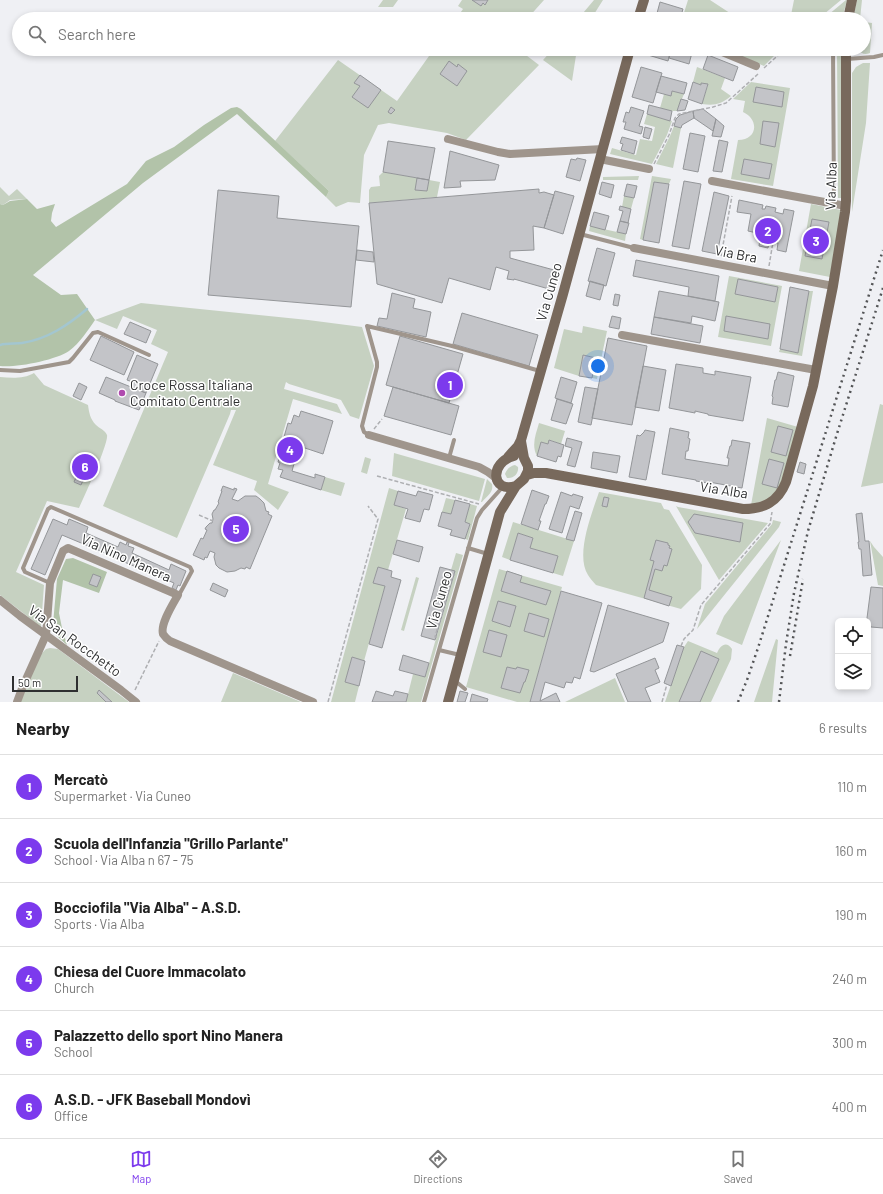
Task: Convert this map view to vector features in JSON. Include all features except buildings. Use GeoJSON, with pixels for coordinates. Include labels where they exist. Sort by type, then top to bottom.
{"type":"FeatureCollection","features":[{"type":"Feature","properties":{"kind":"main road"},"geometry":{"type":"LineString","coordinates":[[641,12],[644,0]]}},
{"type":"Feature","properties":{"kind":"main road"},"geometry":{"type":"LineString","coordinates":[[849,12],[852,0]]}},
{"type":"Feature","properties":{"kind":"main road","name":"Via Cuneo"},"geometry":{"type":"LineString","coordinates":[[448,702],[500,512],[499,484],[496,474],[499,466],[521,441],[628,56]]}},
{"type":"Feature","properties":{"kind":"main road","name":"Via Alba"},"geometry":{"type":"LineString","coordinates":[[527,475],[534,473],[546,473],[650,487],[743,509],[763,506],[779,496],[786,482],[806,412],[816,370],[833,286],[846,206],[846,56]]}},
{"type":"Feature","properties":{"kind":"main road","name":"Via Cuneo"},"geometry":{"type":"LineString","coordinates":[[500,512],[516,486],[527,475],[528,466],[525,460],[521,441]]}},
{"type":"Feature","properties":{"kind":"main road"},"geometry":{"type":"LineString","coordinates":[[508,457],[517,456],[525,460]]}},
{"type":"Feature","properties":{"kind":"main road","name":"Via Alba"},"geometry":{"type":"LineString","coordinates":[[525,460],[537,470],[546,473]]}},
{"type":"Feature","properties":{"kind":"main road"},"geometry":{"type":"LineString","coordinates":[[499,484],[509,487],[516,486]]}},
{"type":"Feature","properties":{"kind":"street"},"geometry":{"type":"LineString","coordinates":[[730,56],[759,69]]}},
{"type":"Feature","properties":{"kind":"street"},"geometry":{"type":"LineString","coordinates":[[448,139],[510,154],[601,154],[648,169]]}},
{"type":"Feature","properties":{"kind":"street"},"geometry":{"type":"LineString","coordinates":[[712,181],[846,206]]}},
{"type":"Feature","properties":{"kind":"street","name":"Via Bra"},"geometry":{"type":"LineString","coordinates":[[634,248],[833,286]]}},
{"type":"Feature","properties":{"kind":"street"},"geometry":{"type":"LineString","coordinates":[[622,335],[816,370]]}},
{"type":"Feature","properties":{"kind":"street"},"geometry":{"type":"LineString","coordinates":[[369,435],[478,467],[488,472],[499,484]]}},
{"type":"Feature","properties":{"kind":"street"},"geometry":{"type":"LineString","coordinates":[[478,467],[490,468],[499,466]]}},
{"type":"Feature","properties":{"kind":"street","name":"Via Nino Manera"},"geometry":{"type":"LineString","coordinates":[[17,702],[46,635],[50,583],[63,551],[68,548],[178,595],[167,616],[163,632]]}},
{"type":"Feature","properties":{"kind":"street","name":"Via San Rocchetto"},"geometry":{"type":"LineString","coordinates":[[0,600],[136,702]]}},
{"type":"Feature","properties":{"kind":"street"},"geometry":{"type":"LineString","coordinates":[[163,632],[166,638],[174,643],[313,702]]}},
{"type":"Feature","properties":{"kind":"lane"},"geometry":{"type":"LineString","coordinates":[[865,56],[874,57],[883,55]]}},
{"type":"Feature","properties":{"kind":"lane"},"geometry":{"type":"LineString","coordinates":[[832,56],[834,204]]}},
{"type":"Feature","properties":{"kind":"lane"},"geometry":{"type":"LineString","coordinates":[[579,234],[634,248]]}},
{"type":"Feature","properties":{"kind":"lane"},"geometry":{"type":"LineString","coordinates":[[369,435],[364,432],[362,426],[377,364],[366,326],[452,346],[541,371]]}},
{"type":"Feature","properties":{"kind":"lane"},"geometry":{"type":"LineString","coordinates":[[0,370],[20,371],[69,362],[92,333],[95,332],[149,355]]}},
{"type":"Feature","properties":{"kind":"lane"},"geometry":{"type":"LineString","coordinates":[[449,458],[454,440]]}},
{"type":"Feature","properties":{"kind":"lane","name":"Via Cuneo"},"geometry":{"type":"LineString","coordinates":[[424,702],[479,513],[499,484]]}},
{"type":"Feature","properties":{"kind":"lane"},"geometry":{"type":"LineString","coordinates":[[50,583],[26,572],[23,568],[48,509],[51,507],[190,567],[192,570],[178,595]]}},
{"type":"Feature","properties":{"kind":"lane"},"geometry":{"type":"LineString","coordinates":[[468,548],[489,554]]}},
{"type":"Feature","properties":{"kind":"lane"},"geometry":{"type":"LineString","coordinates":[[439,650],[460,655]]}},
{"type":"Feature","properties":{"kind":"lane"},"geometry":{"type":"LineString","coordinates":[[454,680],[465,689]]}},
{"type":"Feature","properties":{"kind":"path"},"geometry":{"type":"LineString","coordinates":[[648,169],[654,164],[669,135],[675,118],[679,114],[726,103],[759,69],[776,56]]}},
{"type":"Feature","properties":{"kind":"path"},"geometry":{"type":"LineString","coordinates":[[719,264],[732,196]]}},
{"type":"Feature","properties":{"kind":"path"},"geometry":{"type":"LineString","coordinates":[[769,266],[774,242]]}},
{"type":"Feature","properties":{"kind":"path"},"geometry":{"type":"LineString","coordinates":[[377,476],[479,504]]}},
{"type":"Feature","properties":{"kind":"path"},"geometry":{"type":"LineString","coordinates":[[681,646],[684,639],[693,630],[701,605],[770,524],[774,500]]}},
{"type":"Feature","properties":{"kind":"path"},"geometry":{"type":"LineString","coordinates":[[328,702],[378,519],[368,506]]}},
{"type":"Feature","properties":{"kind":"path"},"geometry":{"type":"LineString","coordinates":[[199,515],[213,521]]}},
{"type":"Feature","properties":{"kind":"path"},"geometry":{"type":"LineString","coordinates":[[435,637],[453,574]]}},
{"type":"Feature","properties":{"kind":"path"},"geometry":{"type":"LineString","coordinates":[[135,690],[163,632]]}},
{"type":"Feature","properties":{"kind":"path"},"geometry":{"type":"LineString","coordinates":[[662,702],[667,684]]}},
{"type":"Feature","properties":{"kind":"green space"},"geometry":{"type":"Polygon","coordinates":[[[383,0],[398,0],[393,7],[378,7],[383,0]]]}},
{"type":"Feature","properties":{"kind":"green space"},"geometry":{"type":"Polygon","coordinates":[[[462,0],[544,0],[533,12],[461,12],[463,9],[458,6],[462,0]]]}},
{"type":"Feature","properties":{"kind":"green space"},"geometry":{"type":"Polygon","coordinates":[[[594,0],[603,0],[595,12],[584,12],[594,0]]]}},
{"type":"Feature","properties":{"kind":"green space"},"geometry":{"type":"Polygon","coordinates":[[[688,0],[710,0],[728,12],[684,12],[688,0]]]}},
{"type":"Feature","properties":{"kind":"green space"},"geometry":{"type":"Polygon","coordinates":[[[794,0],[841,0],[826,12],[792,12],[794,0]]]}},
{"type":"Feature","properties":{"kind":"green space"},"geometry":{"type":"Polygon","coordinates":[[[846,0],[847,0],[844,12],[832,12],[846,0]]]}},
{"type":"Feature","properties":{"kind":"green space"},"geometry":{"type":"Polygon","coordinates":[[[857,0],[862,0],[861,12],[854,12],[857,0]]]}},
{"type":"Feature","properties":{"kind":"green space"},"geometry":{"type":"Polygon","coordinates":[[[429,56],[527,56],[539,65],[466,140],[447,133],[389,123],[378,125],[364,155],[360,203],[348,202],[336,207],[326,197],[329,191],[275,141],[338,60],[397,101],[429,56]]]}},
{"type":"Feature","properties":{"kind":"green space"},"geometry":{"type":"Polygon","coordinates":[[[547,56],[576,56],[572,81],[543,60],[547,56]]]}},
{"type":"Feature","properties":{"kind":"green space"},"geometry":{"type":"Polygon","coordinates":[[[740,56],[774,56],[764,66],[740,56]]]}},
{"type":"Feature","properties":{"kind":"green space"},"geometry":{"type":"Polygon","coordinates":[[[837,56],[841,56],[841,198],[838,198],[837,56]]]}},
{"type":"Feature","properties":{"kind":"green space"},"geometry":{"type":"Polygon","coordinates":[[[863,63],[870,63],[866,123],[852,212],[852,73],[856,67],[863,63]]]}},
{"type":"Feature","properties":{"kind":"green space"},"geometry":{"type":"Polygon","coordinates":[[[697,67],[725,78],[721,89],[731,96],[718,104],[702,104],[708,85],[701,83],[701,85],[693,82],[697,67]]]}},
{"type":"Feature","properties":{"kind":"green space"},"geometry":{"type":"Polygon","coordinates":[[[751,82],[790,88],[773,186],[731,179],[738,140],[749,137],[754,129],[752,120],[743,112],[745,101],[733,99],[751,82]]]}},
{"type":"Feature","properties":{"kind":"green space"},"geometry":{"type":"Polygon","coordinates":[[[672,91],[684,94],[677,111],[660,108],[664,94],[671,96],[672,91]]]}},
{"type":"Feature","properties":{"kind":"green space"},"geometry":{"type":"Polygon","coordinates":[[[237,107],[241,109],[329,191],[326,197],[237,114],[143,183],[33,275],[61,295],[77,294],[95,320],[77,344],[63,354],[36,363],[16,366],[0,366],[0,204],[3,205],[10,201],[27,199],[37,209],[55,204],[51,221],[56,227],[127,184],[146,161],[174,147],[204,125],[231,108],[237,107]]]}},
{"type":"Feature","properties":{"kind":"green space"},"geometry":{"type":"Polygon","coordinates":[[[647,114],[672,121],[667,135],[652,164],[610,154],[612,148],[636,155],[640,139],[652,141],[655,127],[644,124],[647,114]]]}},
{"type":"Feature","properties":{"kind":"green space"},"geometry":{"type":"Polygon","coordinates":[[[674,126],[681,128],[673,168],[656,164],[670,136],[674,126]]]}},
{"type":"Feature","properties":{"kind":"green space"},"geometry":{"type":"Polygon","coordinates":[[[383,172],[417,178],[416,190],[427,191],[429,180],[440,182],[437,197],[369,203],[369,190],[371,187],[380,186],[379,176],[383,172]]]}},
{"type":"Feature","properties":{"kind":"green space"},"geometry":{"type":"Polygon","coordinates":[[[639,176],[638,180],[603,180],[603,177],[639,176]]]}},
{"type":"Feature","properties":{"kind":"green space"},"geometry":{"type":"Polygon","coordinates":[[[652,176],[671,179],[669,184],[654,182],[643,240],[640,239],[652,176]]]}},
{"type":"Feature","properties":{"kind":"green space"},"geometry":{"type":"Polygon","coordinates":[[[0,187],[9,196],[17,189],[27,199],[10,200],[3,205],[0,204],[0,187]]]}},
{"type":"Feature","properties":{"kind":"green space"},"geometry":{"type":"Polygon","coordinates":[[[624,196],[634,198],[631,209],[622,207],[624,196]]]}},
{"type":"Feature","properties":{"kind":"green space"},"geometry":{"type":"Polygon","coordinates":[[[811,204],[841,210],[830,277],[799,271],[811,204]]]}},
{"type":"Feature","properties":{"kind":"green space"},"geometry":{"type":"Polygon","coordinates":[[[590,226],[626,234],[625,241],[589,231],[590,226]]]}},
{"type":"Feature","properties":{"kind":"green space"},"geometry":{"type":"Polygon","coordinates":[[[729,276],[782,286],[771,346],[718,337],[729,276]]]}},
{"type":"Feature","properties":{"kind":"green space"},"geometry":{"type":"Polygon","coordinates":[[[809,291],[813,291],[802,356],[779,352],[780,349],[798,352],[809,291]]]}},
{"type":"Feature","properties":{"kind":"green space"},"geometry":{"type":"Polygon","coordinates":[[[141,303],[362,327],[374,366],[359,419],[350,416],[341,400],[286,382],[284,389],[337,404],[342,414],[293,399],[268,484],[289,492],[278,510],[254,490],[257,481],[213,465],[236,410],[231,410],[177,538],[103,506],[168,352],[151,344],[157,330],[123,316],[117,329],[95,320],[141,303]]]}},
{"type":"Feature","properties":{"kind":"green space"},"geometry":{"type":"Polygon","coordinates":[[[583,326],[607,331],[597,379],[592,378],[596,358],[583,355],[579,376],[554,368],[564,329],[582,333],[583,326]]]}},
{"type":"Feature","properties":{"kind":"green space"},"geometry":{"type":"Polygon","coordinates":[[[34,373],[44,385],[88,405],[92,420],[107,435],[107,440],[100,459],[79,508],[47,501],[16,572],[44,585],[41,627],[0,595],[0,377],[22,377],[34,373]]]}},
{"type":"Feature","properties":{"kind":"green space"},"geometry":{"type":"Polygon","coordinates":[[[880,404],[883,405],[883,483],[861,487],[880,404]]]}},
{"type":"Feature","properties":{"kind":"green space"},"geometry":{"type":"Polygon","coordinates":[[[767,418],[798,427],[782,483],[771,498],[751,505],[767,418]]]}},
{"type":"Feature","properties":{"kind":"green space"},"geometry":{"type":"Polygon","coordinates":[[[539,423],[565,431],[561,444],[550,440],[548,444],[541,442],[537,456],[534,444],[539,423]]]}},
{"type":"Feature","properties":{"kind":"green space"},"geometry":{"type":"Polygon","coordinates":[[[394,453],[485,479],[479,501],[392,476],[394,453]]]}},
{"type":"Feature","properties":{"kind":"green space"},"geometry":{"type":"Polygon","coordinates":[[[365,457],[371,459],[367,474],[361,472],[365,457]]]}},
{"type":"Feature","properties":{"kind":"green space"},"geometry":{"type":"Polygon","coordinates":[[[515,465],[518,467],[517,473],[512,478],[507,478],[505,474],[510,467],[515,465]]]}},
{"type":"Feature","properties":{"kind":"green space"},"geometry":{"type":"Polygon","coordinates":[[[325,477],[345,483],[341,496],[321,490],[325,477]]]}},
{"type":"Feature","properties":{"kind":"green space"},"geometry":{"type":"Polygon","coordinates":[[[487,479],[492,484],[492,489],[488,496],[481,502],[487,479]]]}},
{"type":"Feature","properties":{"kind":"green space"},"geometry":{"type":"Polygon","coordinates":[[[389,488],[398,491],[394,505],[406,509],[388,570],[378,567],[373,582],[385,586],[364,661],[352,657],[345,682],[359,686],[355,702],[331,702],[389,488]]]}},
{"type":"Feature","properties":{"kind":"green space"},"geometry":{"type":"Polygon","coordinates":[[[599,492],[661,503],[664,509],[669,510],[702,565],[701,589],[681,609],[596,585],[589,576],[584,567],[584,545],[589,522],[599,492]]]}},
{"type":"Feature","properties":{"kind":"green space"},"geometry":{"type":"Polygon","coordinates":[[[446,498],[455,500],[451,514],[442,512],[446,498]]]}},
{"type":"Feature","properties":{"kind":"green space"},"geometry":{"type":"Polygon","coordinates":[[[470,504],[477,506],[468,540],[465,539],[470,524],[465,522],[470,504]]]}},
{"type":"Feature","properties":{"kind":"green space"},"geometry":{"type":"Polygon","coordinates":[[[676,506],[678,507],[768,523],[719,580],[676,506]]]}},
{"type":"Feature","properties":{"kind":"green space"},"geometry":{"type":"Polygon","coordinates":[[[773,520],[781,522],[779,527],[697,629],[705,604],[772,524],[773,520]]]}},
{"type":"Feature","properties":{"kind":"green space"},"geometry":{"type":"Polygon","coordinates":[[[513,522],[574,541],[563,576],[553,573],[558,556],[530,548],[533,538],[518,533],[510,560],[502,557],[513,522]]]}},
{"type":"Feature","properties":{"kind":"green space"},"geometry":{"type":"Polygon","coordinates":[[[781,540],[742,645],[716,634],[724,616],[781,540]]]}},
{"type":"Feature","properties":{"kind":"green space"},"geometry":{"type":"Polygon","coordinates":[[[870,541],[883,557],[883,586],[878,585],[870,541]]]}},
{"type":"Feature","properties":{"kind":"green space"},"geometry":{"type":"Polygon","coordinates":[[[456,553],[463,555],[421,702],[406,702],[413,674],[425,677],[455,572],[451,570],[456,553]]]}},
{"type":"Feature","properties":{"kind":"green space"},"geometry":{"type":"Polygon","coordinates":[[[73,558],[107,572],[99,593],[63,580],[59,613],[67,645],[54,633],[53,624],[57,579],[66,559],[73,558]]]}},
{"type":"Feature","properties":{"kind":"green space"},"geometry":{"type":"Polygon","coordinates":[[[499,569],[562,587],[530,702],[517,702],[466,687],[499,569]]]}},
{"type":"Feature","properties":{"kind":"green space"},"geometry":{"type":"Polygon","coordinates":[[[416,577],[419,578],[404,631],[401,630],[416,577]]]}},
{"type":"Feature","properties":{"kind":"green space"},"geometry":{"type":"Polygon","coordinates":[[[776,639],[778,640],[772,702],[754,702],[776,639]]]}},
{"type":"Feature","properties":{"kind":"green space"},"geometry":{"type":"Polygon","coordinates":[[[688,641],[717,653],[721,646],[725,644],[728,645],[732,649],[731,659],[711,702],[665,702],[684,647],[688,641]]]}},
{"type":"Feature","properties":{"kind":"green space"},"geometry":{"type":"Polygon","coordinates":[[[46,649],[58,649],[129,702],[20,702],[40,655],[46,649]]]}},
{"type":"Feature","properties":{"kind":"green space"},"geometry":{"type":"Polygon","coordinates":[[[233,673],[301,702],[221,702],[233,673]]]}},
{"type":"Feature","properties":{"kind":"green space"},"geometry":{"type":"Polygon","coordinates":[[[615,678],[625,702],[565,702],[615,678]]]}},
{"type":"Feature","properties":{"kind":"waterway"},"geometry":{"type":"LineString","coordinates":[[0,345],[22,343],[49,335],[65,326],[87,309]]}},
{"type":"Feature","properties":{"kind":"railway"},"geometry":{"type":"LineString","coordinates":[[738,702],[758,648],[883,250]]}},
{"type":"Feature","properties":{"kind":"railway"},"geometry":{"type":"LineString","coordinates":[[779,702],[794,593],[808,531],[883,288]]}},
{"type":"Feature","properties":{"kind":"railway"},"geometry":{"type":"LineString","coordinates":[[790,656],[803,579]]}},
{"type":"Feature","properties":{"kind":"place","name":"Scuola dell'Infanzia \"Grillo Parlante\""},"geometry":{"type":"Point","coordinates":[768,231]}},
{"type":"Feature","properties":{"kind":"place","name":"Bocciofila \"Via Alba\" - A.S.D."},"geometry":{"type":"Point","coordinates":[816,241]}},
{"type":"Feature","properties":{"kind":"place","name":"Mercatò"},"geometry":{"type":"Point","coordinates":[450,385]}},
{"type":"Feature","properties":{"kind":"place","name":"Croce Rossa Italiana Comitato Centrale"},"geometry":{"type":"Point","coordinates":[122,393]}},
{"type":"Feature","properties":{"kind":"place","name":"Chiesa del Cuore Immacolato"},"geometry":{"type":"Point","coordinates":[290,450]}},
{"type":"Feature","properties":{"kind":"place","name":"A.S.D. - JFK Baseball Mondovì"},"geometry":{"type":"Point","coordinates":[85,467]}},
{"type":"Feature","properties":{"kind":"place","name":"Palazzetto dello sport Nino Manera"},"geometry":{"type":"Point","coordinates":[236,529]}}]}
